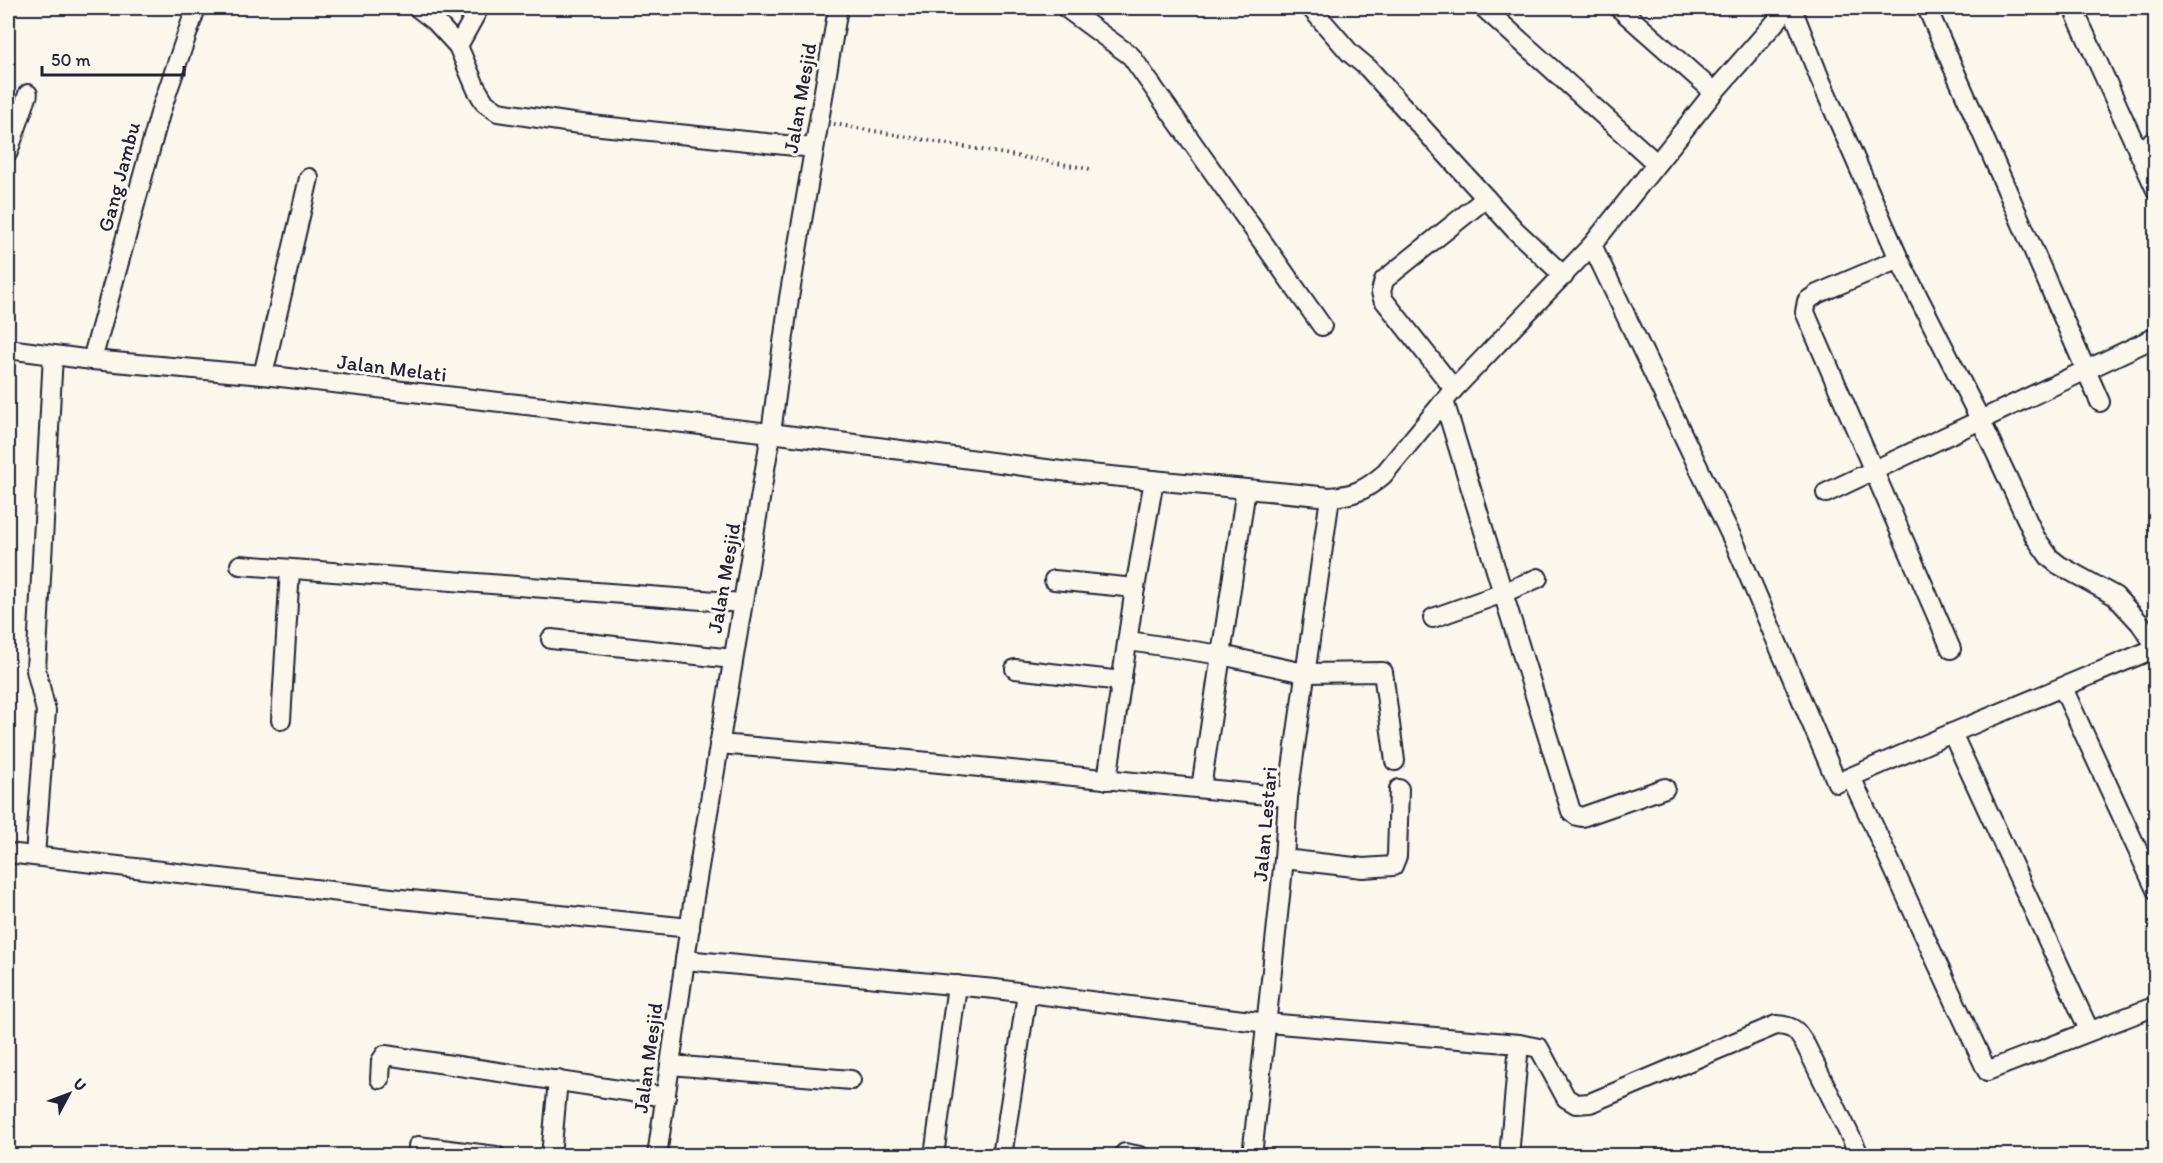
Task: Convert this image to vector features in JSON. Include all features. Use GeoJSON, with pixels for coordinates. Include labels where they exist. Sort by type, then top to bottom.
{"type":"FeatureCollection","features":[{"type":"Feature","properties":{"kind":"street","name":"Gang Jambu"},"geometry":{"type":"LineString","coordinates":[[93,360],[160,111],[196,8]]}},
{"type":"Feature","properties":{"kind":"street"},"geometry":{"type":"LineString","coordinates":[[418,8],[435,21],[458,46],[485,103],[498,112],[572,123],[814,148]]}},
{"type":"Feature","properties":{"kind":"street"},"geometry":{"type":"LineString","coordinates":[[458,46],[479,8]]}},
{"type":"Feature","properties":{"kind":"street","name":"Jalan Mesjid"},"geometry":{"type":"LineString","coordinates":[[657,1155],[719,744],[771,433],[789,297],[838,8]]}},
{"type":"Feature","properties":{"kind":"street"},"geometry":{"type":"LineString","coordinates":[[1066,8],[1131,56],[1322,326]]}},
{"type":"Feature","properties":{"kind":"street"},"geometry":{"type":"LineString","coordinates":[[1311,8],[1515,230],[1564,276]]}},
{"type":"Feature","properties":{"kind":"street"},"geometry":{"type":"LineString","coordinates":[[1484,8],[1656,164]]}},
{"type":"Feature","properties":{"kind":"street"},"geometry":{"type":"LineString","coordinates":[[1619,8],[1714,92]]}},
{"type":"Feature","properties":{"kind":"street","name":"Jalan Melati"},"geometry":{"type":"LineString","coordinates":[[8,349],[93,360],[263,375],[771,433],[1069,472],[1330,497],[1353,495],[1370,487],[1404,452],[1449,395],[1592,245],[1714,92],[1790,8]]}},
{"type":"Feature","properties":{"kind":"street"},"geometry":{"type":"LineString","coordinates":[[1592,245],[1736,546],[1837,783],[2156,647],[2140,622],[2115,596],[2059,566],[2050,558],[2035,537],[1981,421],[1899,259],[1790,8]]}},
{"type":"Feature","properties":{"kind":"street"},"geometry":{"type":"LineString","coordinates":[[1928,8],[2100,402]]}},
{"type":"Feature","properties":{"kind":"street"},"geometry":{"type":"LineString","coordinates":[[2073,8],[2156,190]]}},
{"type":"Feature","properties":{"kind":"street"},"geometry":{"type":"LineString","coordinates":[[8,152],[28,94]]}},
{"type":"Feature","properties":{"kind":"street"},"geometry":{"type":"LineString","coordinates":[[2138,151],[2156,140]]}},
{"type":"Feature","properties":{"kind":"street"},"geometry":{"type":"LineString","coordinates":[[263,375],[309,178]]}},
{"type":"Feature","properties":{"kind":"street"},"geometry":{"type":"LineString","coordinates":[[1486,198],[1384,280],[1383,299],[1449,395],[1503,593],[1571,811],[1582,817],[1665,788]]}},
{"type":"Feature","properties":{"kind":"street"},"geometry":{"type":"LineString","coordinates":[[1899,259],[1817,294],[1807,301],[1805,312],[1951,649]]}},
{"type":"Feature","properties":{"kind":"street"},"geometry":{"type":"LineString","coordinates":[[1826,493],[1981,421],[2085,369],[2156,338]]}},
{"type":"Feature","properties":{"kind":"street"},"geometry":{"type":"LineString","coordinates":[[35,856],[46,711],[36,670],[52,355]]}},
{"type":"Feature","properties":{"kind":"street"},"geometry":{"type":"LineString","coordinates":[[1107,780],[1135,588],[1154,480]]}},
{"type":"Feature","properties":{"kind":"street"},"geometry":{"type":"LineString","coordinates":[[1201,788],[1246,489]]}},
{"type":"Feature","properties":{"kind":"street","name":"Jalan Lestari"},"geometry":{"type":"LineString","coordinates":[[1252,1155],[1284,859],[1288,797],[1330,497]]}},
{"type":"Feature","properties":{"kind":"street"},"geometry":{"type":"LineString","coordinates":[[240,566],[742,603]]}},
{"type":"Feature","properties":{"kind":"street"},"geometry":{"type":"LineString","coordinates":[[281,720],[290,569]]}},
{"type":"Feature","properties":{"kind":"street"},"geometry":{"type":"LineString","coordinates":[[1433,618],[1538,578]]}},
{"type":"Feature","properties":{"kind":"street"},"geometry":{"type":"LineString","coordinates":[[1053,580],[1135,588]]}},
{"type":"Feature","properties":{"kind":"street"},"geometry":{"type":"LineString","coordinates":[[551,639],[733,659]]}},
{"type":"Feature","properties":{"kind":"street"},"geometry":{"type":"LineString","coordinates":[[1129,640],[1221,655],[1304,673],[1383,666],[1395,760]]}},
{"type":"Feature","properties":{"kind":"street"},"geometry":{"type":"LineString","coordinates":[[1014,669],[1122,681]]}},
{"type":"Feature","properties":{"kind":"street"},"geometry":{"type":"LineString","coordinates":[[2063,688],[2156,890]]}},
{"type":"Feature","properties":{"kind":"street"},"geometry":{"type":"LineString","coordinates":[[1952,733],[2090,1030]]}},
{"type":"Feature","properties":{"kind":"street"},"geometry":{"type":"LineString","coordinates":[[719,744],[1288,797]]}},
{"type":"Feature","properties":{"kind":"street"},"geometry":{"type":"LineString","coordinates":[[1851,777],[1987,1071],[2156,1006]]}},
{"type":"Feature","properties":{"kind":"street"},"geometry":{"type":"LineString","coordinates":[[1284,859],[1363,868],[1393,866],[1397,856],[1399,789]]}},
{"type":"Feature","properties":{"kind":"street"},"geometry":{"type":"LineString","coordinates":[[8,853],[390,898],[690,928]]}},
{"type":"Feature","properties":{"kind":"street"},"geometry":{"type":"LineString","coordinates":[[685,960],[1088,999],[1267,1023],[1518,1044],[1539,1048],[1566,1098],[1576,1104],[1590,1103],[1776,1024],[1789,1025],[1796,1030],[1806,1046],[1860,1155]]}},
{"type":"Feature","properties":{"kind":"street"},"geometry":{"type":"LineString","coordinates":[[934,1155],[957,985]]}},
{"type":"Feature","properties":{"kind":"street"},"geometry":{"type":"LineString","coordinates":[[1002,1155],[1027,994]]}},
{"type":"Feature","properties":{"kind":"street"},"geometry":{"type":"LineString","coordinates":[[1509,1155],[1518,1044]]}},
{"type":"Feature","properties":{"kind":"street"},"geometry":{"type":"LineString","coordinates":[[380,1079],[381,1061],[386,1055],[666,1097]]}},
{"type":"Feature","properties":{"kind":"street"},"geometry":{"type":"LineString","coordinates":[[670,1065],[851,1080]]}},
{"type":"Feature","properties":{"kind":"street"},"geometry":{"type":"LineString","coordinates":[[552,1155],[558,1080]]}},
{"type":"Feature","properties":{"kind":"street"},"geometry":{"type":"LineString","coordinates":[[418,1146],[465,1154],[496,1155]]}},
{"type":"Feature","properties":{"kind":"path"},"geometry":{"type":"LineString","coordinates":[[819,121],[1090,169]]}}]}
